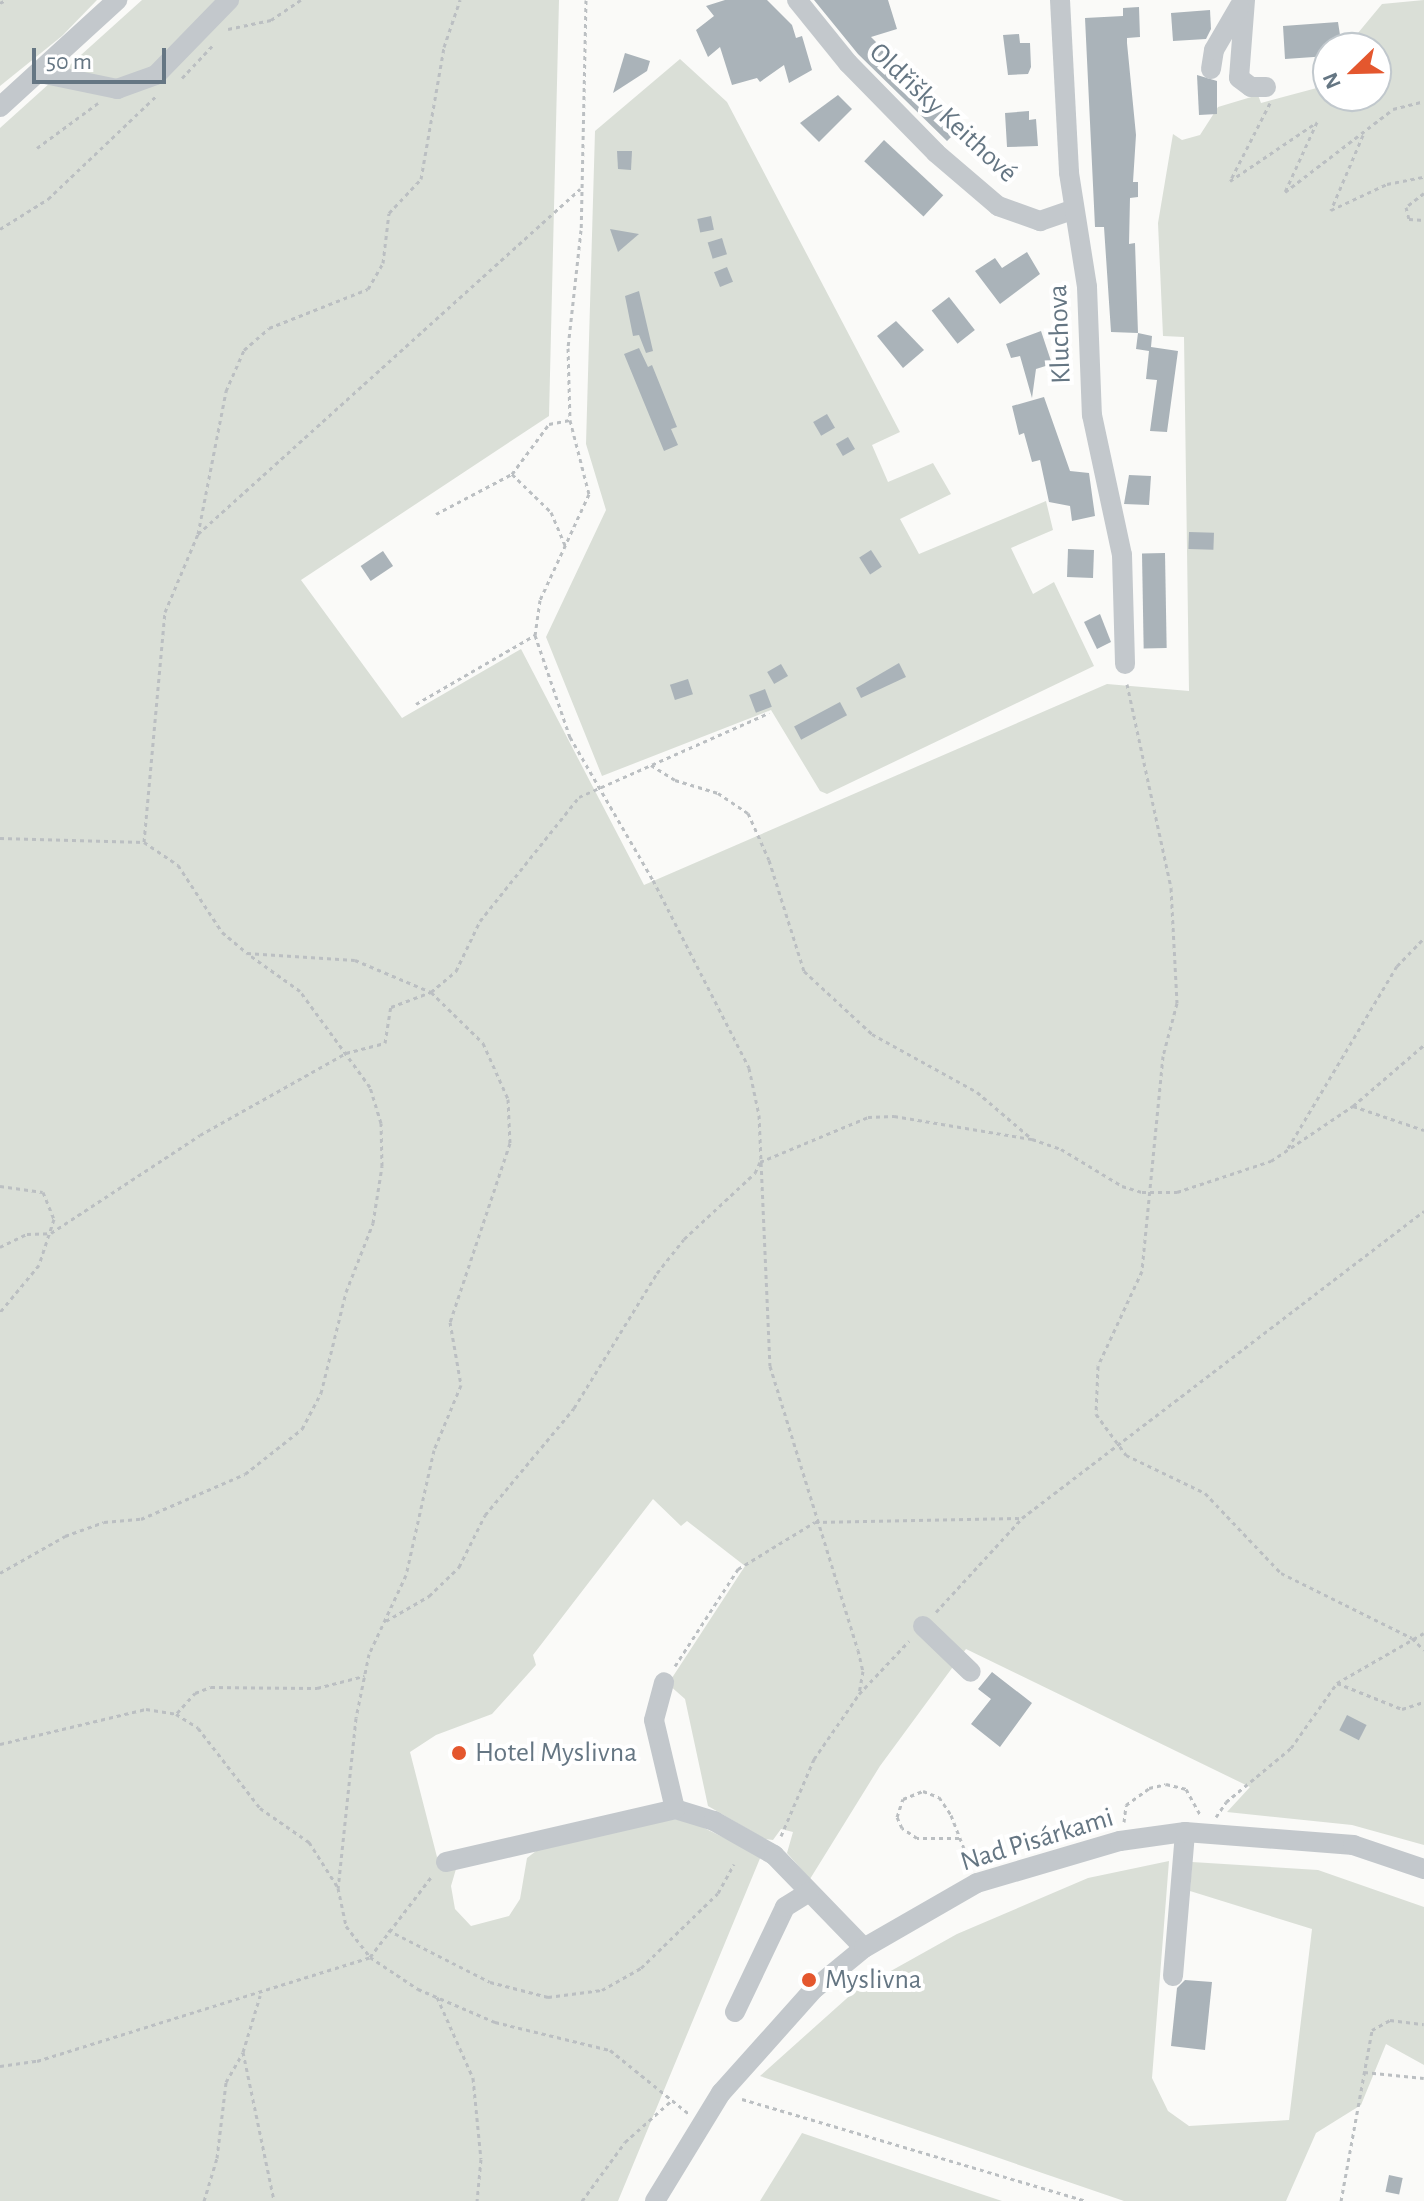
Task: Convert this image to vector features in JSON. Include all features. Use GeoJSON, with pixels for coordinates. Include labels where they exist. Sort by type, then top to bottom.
{"type":"FeatureCollection","features":[{"type":"Feature","properties":{"kind":"street"},"geometry":{"type":"LineString","coordinates":[[0,107],[117,0]]}},
{"type":"Feature","properties":{"kind":"street"},"geometry":{"type":"LineString","coordinates":[[40,73],[117,89],[156,75],[229,0]]}},
{"type":"Feature","properties":{"kind":"street","name":"Oldřišky Keithové"},"geometry":{"type":"LineString","coordinates":[[797,0],[848,63],[936,153],[998,206],[1040,221],[1074,209]]}},
{"type":"Feature","properties":{"kind":"street","name":"Kluchova"},"geometry":{"type":"LineString","coordinates":[[1060,0],[1074,209],[1087,287],[1092,415],[1122,555],[1125,664]]}},
{"type":"Feature","properties":{"kind":"street"},"geometry":{"type":"LineString","coordinates":[[1211,69],[1214,50],[1244,0]]}},
{"type":"Feature","properties":{"kind":"street"},"geometry":{"type":"LineString","coordinates":[[1244,0],[1239,78],[1268,97]]}},
{"type":"Feature","properties":{"kind":"street"},"geometry":{"type":"LineString","coordinates":[[923,1626],[971,1672]]}},
{"type":"Feature","properties":{"kind":"street"},"geometry":{"type":"LineString","coordinates":[[664,1682],[654,1720],[675,1809]]}},
{"type":"Feature","properties":{"kind":"street"},"geometry":{"type":"LineString","coordinates":[[446,1862],[675,1809],[714,1821],[774,1855],[864,1948]]}},
{"type":"Feature","properties":{"kind":"street"},"geometry":{"type":"LineString","coordinates":[[1173,1976],[1195,1833]]}},
{"type":"Feature","properties":{"kind":"street","name":"Nad Pisárkami"},"geometry":{"type":"LineString","coordinates":[[655,2201],[721,2093],[814,1989],[864,1948],[977,1883],[1120,1841],[1195,1833],[1353,1845],[1424,1869]]}},
{"type":"Feature","properties":{"kind":"street"},"geometry":{"type":"LineString","coordinates":[[735,2012],[785,1907],[809,1892]]}},
{"type":"Feature","properties":{"kind":"path"},"geometry":{"type":"LineString","coordinates":[[0,3],[6,0]]}},
{"type":"Feature","properties":{"kind":"path"},"geometry":{"type":"LineString","coordinates":[[225,30],[271,20],[301,0]]}},
{"type":"Feature","properties":{"kind":"path"},"geometry":{"type":"LineString","coordinates":[[144,842],[165,612],[198,534],[226,391],[244,350],[269,328],[368,289],[383,263],[389,213],[421,179],[444,47],[460,0]]}},
{"type":"Feature","properties":{"kind":"path"},"geometry":{"type":"LineString","coordinates":[[586,0],[581,230],[568,348],[570,420],[589,494],[540,600],[535,635],[565,725],[749,1068],[759,1115],[770,1366],[815,1522],[858,1650],[863,1671],[859,1694]]}},
{"type":"Feature","properties":{"kind":"path"},"geometry":{"type":"LineString","coordinates":[[171,85],[196,67],[216,42]]}},
{"type":"Feature","properties":{"kind":"path"},"geometry":{"type":"LineString","coordinates":[[37,148],[117,89]]}},
{"type":"Feature","properties":{"kind":"path"},"geometry":{"type":"LineString","coordinates":[[0,229],[48,199],[135,111],[159,94]]}},
{"type":"Feature","properties":{"kind":"path"},"geometry":{"type":"LineString","coordinates":[[1268,97],[1230,181],[1317,122],[1285,192],[1393,109],[1424,101]]}},
{"type":"Feature","properties":{"kind":"path"},"geometry":{"type":"LineString","coordinates":[[1363,134],[1331,210],[1387,184],[1424,177]]}},
{"type":"Feature","properties":{"kind":"path"},"geometry":{"type":"LineString","coordinates":[[198,534],[580,189]]}},
{"type":"Feature","properties":{"kind":"path"},"geometry":{"type":"LineString","coordinates":[[1424,193],[1406,207],[1409,219],[1424,220]]}},
{"type":"Feature","properties":{"kind":"path"},"geometry":{"type":"LineString","coordinates":[[436,514],[512,474],[549,424],[570,420]]}},
{"type":"Feature","properties":{"kind":"path"},"geometry":{"type":"LineString","coordinates":[[512,474],[551,512],[566,547]]}},
{"type":"Feature","properties":{"kind":"path"},"geometry":{"type":"LineString","coordinates":[[416,704],[535,635]]}},
{"type":"Feature","properties":{"kind":"path"},"geometry":{"type":"LineString","coordinates":[[1125,664],[1171,888],[1177,1003],[1163,1056],[1138,1287],[1095,1381],[1096,1414],[1118,1447],[1205,1493],[1281,1573],[1412,1638],[1424,1650]]}},
{"type":"Feature","properties":{"kind":"path"},"geometry":{"type":"LineString","coordinates":[[0,1247],[27,1234],[51,1233],[200,1135],[346,1053],[385,1043],[391,1007],[431,992],[456,971],[480,921],[528,865],[560,816],[599,786],[769,713]]}},
{"type":"Feature","properties":{"kind":"path"},"geometry":{"type":"LineString","coordinates":[[650,765],[675,780],[718,793],[748,813],[769,860],[796,960],[804,971],[872,1034],[977,1092],[1032,1139]]}},
{"type":"Feature","properties":{"kind":"path"},"geometry":{"type":"LineString","coordinates":[[0,838],[144,842],[178,865],[222,932],[300,991],[370,1087],[381,1123],[382,1166],[373,1223],[346,1292],[329,1366],[302,1429],[245,1474],[141,1519],[104,1522],[65,1536],[0,1573]]}},
{"type":"Feature","properties":{"kind":"path"},"geometry":{"type":"LineString","coordinates":[[1286,1151],[1397,966],[1424,938]]}},
{"type":"Feature","properties":{"kind":"path"},"geometry":{"type":"LineString","coordinates":[[247,953],[355,960],[431,992],[483,1043],[508,1099],[510,1143],[450,1322],[461,1385],[434,1450],[406,1575],[364,1676],[338,1888],[346,1926],[370,1957],[436,1997],[495,2022],[610,2050],[701,2124]]}},
{"type":"Feature","properties":{"kind":"path"},"geometry":{"type":"LineString","coordinates":[[386,1621],[429,1596],[459,1567],[485,1515],[574,1408],[657,1273],[760,1162],[881,1115],[1032,1139],[1061,1149],[1122,1186],[1150,1193],[1217,1181],[1286,1151],[1353,1106],[1424,1045]]}},
{"type":"Feature","properties":{"kind":"path"},"geometry":{"type":"LineString","coordinates":[[1353,1106],[1424,1130]]}},
{"type":"Feature","properties":{"kind":"path"},"geometry":{"type":"LineString","coordinates":[[0,1186],[43,1192],[54,1219],[39,1265],[0,1312]]}},
{"type":"Feature","properties":{"kind":"path"},"geometry":{"type":"LineString","coordinates":[[774,1855],[814,1759],[859,1694],[1022,1518],[1424,1211]]}},
{"type":"Feature","properties":{"kind":"path"},"geometry":{"type":"LineString","coordinates":[[664,1682],[738,1569],[815,1522],[1022,1518]]}},
{"type":"Feature","properties":{"kind":"path"},"geometry":{"type":"LineString","coordinates":[[1195,1833],[1226,1802],[1291,1748],[1337,1683],[1424,1633]]}},
{"type":"Feature","properties":{"kind":"path"},"geometry":{"type":"LineString","coordinates":[[176,1714],[195,1693],[211,1687],[317,1688],[364,1676]]}},
{"type":"Feature","properties":{"kind":"path"},"geometry":{"type":"LineString","coordinates":[[1337,1683],[1402,1709],[1424,1702]]}},
{"type":"Feature","properties":{"kind":"path"},"geometry":{"type":"LineString","coordinates":[[0,1744],[146,1709],[176,1714],[198,1728],[260,1808],[309,1842],[338,1888]]}},
{"type":"Feature","properties":{"kind":"path"},"geometry":{"type":"LineString","coordinates":[[1120,1841],[1126,1805],[1149,1788],[1166,1784],[1186,1789],[1198,1805],[1195,1833]]}},
{"type":"Feature","properties":{"kind":"path"},"geometry":{"type":"LineString","coordinates":[[959,1838],[917,1838],[902,1828],[897,1817],[903,1799],[923,1791],[939,1797],[959,1838],[977,1883]]}},
{"type":"Feature","properties":{"kind":"path"},"geometry":{"type":"LineString","coordinates":[[0,2066],[37,2061],[202,2007],[260,1996],[370,1957],[415,1892],[446,1862]]}},
{"type":"Feature","properties":{"kind":"path"},"geometry":{"type":"LineString","coordinates":[[388,1930],[490,1982],[548,1997],[602,1990],[641,1968],[718,1893],[734,1864]]}},
{"type":"Feature","properties":{"kind":"path"},"geometry":{"type":"LineString","coordinates":[[204,2201],[217,2158],[226,2082],[243,2052],[260,1996]]}},
{"type":"Feature","properties":{"kind":"path"},"geometry":{"type":"LineString","coordinates":[[436,1997],[473,2078],[481,2159],[477,2201]]}},
{"type":"Feature","properties":{"kind":"path"},"geometry":{"type":"LineString","coordinates":[[1341,2201],[1372,2030],[1390,2020],[1424,2024]]}},
{"type":"Feature","properties":{"kind":"path"},"geometry":{"type":"LineString","coordinates":[[243,2052],[274,2201]]}},
{"type":"Feature","properties":{"kind":"path"},"geometry":{"type":"LineString","coordinates":[[1363,2072],[1424,2078]]}},
{"type":"Feature","properties":{"kind":"path"},"geometry":{"type":"LineString","coordinates":[[721,2093],[1087,2201]]}},
{"type":"Feature","properties":{"kind":"path"},"geometry":{"type":"LineString","coordinates":[[582,2201],[625,2142],[672,2100]]}},
{"type":"Feature","properties":{"kind":"shaded area"},"geometry":{"type":"Polygon","coordinates":[[[0,0],[97,0],[62,36],[0,86],[0,0]]]}},
{"type":"Feature","properties":{"kind":"shaded area"},"geometry":{"type":"Polygon","coordinates":[[[142,0],[559,0],[549,416],[301,580],[402,718],[521,649],[644,885],[1107,684],[1189,691],[1184,337],[1163,336],[1158,223],[1173,134],[1182,140],[1200,135],[1218,107],[1258,95],[1261,103],[1312,89],[1312,112],[1392,112],[1392,32],[1359,32],[1382,4],[1424,0],[1424,1845],[1352,1825],[1227,1812],[1250,1787],[966,1649],[880,1766],[810,1879],[787,1853],[793,1832],[781,1829],[773,1840],[765,1839],[708,1806],[685,1699],[668,1684],[745,1566],[687,1521],[681,1526],[653,1499],[533,1655],[536,1665],[492,1714],[436,1735],[410,1752],[437,1857],[456,1869],[451,1886],[455,1909],[471,1926],[509,1916],[520,1899],[527,1858],[540,1848],[666,1819],[688,1820],[761,1856],[618,2201],[0,2201],[0,128],[142,0]]]}},
{"type":"Feature","properties":{"kind":"shaded area"},"geometry":{"type":"Polygon","coordinates":[[[680,59],[727,102],[900,432],[872,445],[888,482],[933,463],[951,494],[900,519],[919,554],[1046,501],[1053,530],[1011,548],[1033,594],[1054,582],[1094,666],[827,794],[820,791],[771,710],[602,776],[546,637],[606,510],[586,444],[595,131],[680,59]]]}},
{"type":"Feature","properties":{"kind":"shaded area"},"geometry":{"type":"Polygon","coordinates":[[[1169,1861],[1152,2078],[1168,2111],[1189,2126],[1289,2120],[1312,1929],[1190,1891],[1192,1862],[1318,1870],[1424,1907],[1424,2065],[1386,2044],[1361,2105],[1316,2133],[1286,2201],[1124,2201],[760,2076],[855,1991],[957,1934],[1088,1878],[1169,1861]]]}},
{"type":"Feature","properties":{"kind":"shaded area"},"geometry":{"type":"Polygon","coordinates":[[[802,2133],[978,2193],[1002,2201],[760,2201],[802,2133]]]}},
{"type":"Feature","properties":{"kind":"building"},"geometry":{"type":"Polygon","coordinates":[[[725,0],[767,0],[792,25],[796,38],[802,36],[812,70],[789,83],[784,65],[760,82],[757,78],[732,85],[720,47],[708,57],[696,30],[714,16],[706,6],[725,0]]]}},
{"type":"Feature","properties":{"kind":"building"},"geometry":{"type":"Polygon","coordinates":[[[814,0],[888,0],[897,29],[871,37],[961,127],[947,141],[858,54],[814,0]]]}},
{"type":"Feature","properties":{"kind":"building"},"geometry":{"type":"Polygon","coordinates":[[[1139,7],[1140,37],[1127,38],[1136,135],[1133,182],[1138,182],[1138,197],[1130,198],[1129,244],[1135,243],[1138,333],[1111,332],[1104,227],[1095,227],[1085,18],[1123,16],[1123,8],[1139,7]]]}},
{"type":"Feature","properties":{"kind":"building"},"geometry":{"type":"Polygon","coordinates":[[[1210,10],[1211,29],[1206,39],[1173,41],[1171,13],[1210,10]]]}},
{"type":"Feature","properties":{"kind":"building"},"geometry":{"type":"Polygon","coordinates":[[[1338,22],[1340,32],[1312,32],[1312,57],[1285,59],[1283,26],[1338,22]]]}},
{"type":"Feature","properties":{"kind":"building"},"geometry":{"type":"Polygon","coordinates":[[[1019,34],[1020,43],[1030,43],[1031,67],[1028,74],[1008,75],[1003,35],[1019,34]]]}},
{"type":"Feature","properties":{"kind":"building"},"geometry":{"type":"Polygon","coordinates":[[[625,53],[650,61],[647,71],[613,93],[625,53]]]}},
{"type":"Feature","properties":{"kind":"building"},"geometry":{"type":"Polygon","coordinates":[[[1197,75],[1217,81],[1217,114],[1199,115],[1197,75]]]}},
{"type":"Feature","properties":{"kind":"building"},"geometry":{"type":"Polygon","coordinates":[[[838,95],[852,109],[819,142],[800,123],[838,95]]]}},
{"type":"Feature","properties":{"kind":"building"},"geometry":{"type":"Polygon","coordinates":[[[1029,111],[1029,120],[1036,119],[1038,146],[1007,147],[1005,113],[1029,111]]]}},
{"type":"Feature","properties":{"kind":"building"},"geometry":{"type":"Polygon","coordinates":[[[884,140],[943,195],[923,216],[864,161],[884,140]]]}},
{"type":"Feature","properties":{"kind":"building"},"geometry":{"type":"Polygon","coordinates":[[[617,151],[632,151],[631,170],[618,169],[617,151]]]}},
{"type":"Feature","properties":{"kind":"building"},"geometry":{"type":"Polygon","coordinates":[[[711,216],[714,230],[700,233],[697,219],[711,216]]]}},
{"type":"Feature","properties":{"kind":"building"},"geometry":{"type":"Polygon","coordinates":[[[610,229],[639,234],[618,252],[610,229]]]}},
{"type":"Feature","properties":{"kind":"building"},"geometry":{"type":"Polygon","coordinates":[[[722,238],[727,254],[713,259],[708,242],[722,238]]]}},
{"type":"Feature","properties":{"kind":"building"},"geometry":{"type":"Polygon","coordinates":[[[1027,252],[1040,274],[1000,304],[975,271],[995,258],[1002,268],[1027,252]]]}},
{"type":"Feature","properties":{"kind":"building"},"geometry":{"type":"Polygon","coordinates":[[[727,267],[733,282],[720,287],[714,272],[727,267]]]}},
{"type":"Feature","properties":{"kind":"building"},"geometry":{"type":"Polygon","coordinates":[[[639,291],[653,351],[646,353],[639,335],[633,336],[625,296],[639,291]]]}},
{"type":"Feature","properties":{"kind":"building"},"geometry":{"type":"Polygon","coordinates":[[[949,297],[975,330],[958,344],[932,311],[949,297]]]}},
{"type":"Feature","properties":{"kind":"building"},"geometry":{"type":"Polygon","coordinates":[[[896,321],[924,350],[903,368],[877,336],[896,321]]]}},
{"type":"Feature","properties":{"kind":"building"},"geometry":{"type":"Polygon","coordinates":[[[1041,331],[1052,364],[1036,369],[1032,398],[1020,356],[1011,358],[1006,344],[1041,331]]]}},
{"type":"Feature","properties":{"kind":"building"},"geometry":{"type":"Polygon","coordinates":[[[1138,333],[1152,336],[1151,347],[1178,351],[1167,432],[1150,431],[1157,380],[1146,379],[1149,351],[1136,349],[1138,333]]]}},
{"type":"Feature","properties":{"kind":"building"},"geometry":{"type":"Polygon","coordinates":[[[639,348],[648,367],[652,365],[677,427],[671,429],[678,445],[664,451],[624,354],[639,348]]]}},
{"type":"Feature","properties":{"kind":"building"},"geometry":{"type":"Polygon","coordinates":[[[1044,397],[1070,471],[1089,473],[1095,516],[1072,521],[1070,506],[1049,502],[1040,460],[1032,462],[1024,433],[1019,435],[1012,406],[1044,397]]]}},
{"type":"Feature","properties":{"kind":"building"},"geometry":{"type":"Polygon","coordinates":[[[827,414],[835,428],[821,436],[813,422],[827,414]]]}},
{"type":"Feature","properties":{"kind":"building"},"geometry":{"type":"Polygon","coordinates":[[[848,437],[855,449],[843,456],[836,444],[848,437]]]}},
{"type":"Feature","properties":{"kind":"building"},"geometry":{"type":"Polygon","coordinates":[[[1129,475],[1151,476],[1149,505],[1124,504],[1129,475]]]}},
{"type":"Feature","properties":{"kind":"building"},"geometry":{"type":"Polygon","coordinates":[[[1189,532],[1214,533],[1213,550],[1188,549],[1189,532]]]}},
{"type":"Feature","properties":{"kind":"building"},"geometry":{"type":"Polygon","coordinates":[[[1068,549],[1094,550],[1093,578],[1067,577],[1068,549]]]}},
{"type":"Feature","properties":{"kind":"building"},"geometry":{"type":"Polygon","coordinates":[[[871,550],[882,567],[870,574],[859,558],[871,550]]]}},
{"type":"Feature","properties":{"kind":"building"},"geometry":{"type":"Polygon","coordinates":[[[383,551],[393,566],[371,581],[361,566],[383,551]]]}},
{"type":"Feature","properties":{"kind":"building"},"geometry":{"type":"Polygon","coordinates":[[[1142,553],[1165,553],[1167,648],[1144,648],[1142,553]]]}},
{"type":"Feature","properties":{"kind":"building"},"geometry":{"type":"Polygon","coordinates":[[[1100,614],[1111,642],[1097,649],[1084,622],[1100,614]]]}},
{"type":"Feature","properties":{"kind":"building"},"geometry":{"type":"Polygon","coordinates":[[[899,663],[906,677],[861,698],[856,688],[899,663]]]}},
{"type":"Feature","properties":{"kind":"building"},"geometry":{"type":"Polygon","coordinates":[[[781,664],[788,676],[774,684],[767,672],[781,664]]]}},
{"type":"Feature","properties":{"kind":"building"},"geometry":{"type":"Polygon","coordinates":[[[688,679],[693,694],[675,700],[670,685],[688,679]]]}},
{"type":"Feature","properties":{"kind":"building"},"geometry":{"type":"Polygon","coordinates":[[[765,689],[772,707],[756,713],[749,695],[765,689]]]}},
{"type":"Feature","properties":{"kind":"building"},"geometry":{"type":"Polygon","coordinates":[[[840,702],[847,715],[801,740],[794,726],[840,702]]]}},
{"type":"Feature","properties":{"kind":"building"},"geometry":{"type":"Polygon","coordinates":[[[992,1672],[1032,1703],[1000,1747],[971,1724],[991,1699],[978,1689],[992,1672]]]}},
{"type":"Feature","properties":{"kind":"building"},"geometry":{"type":"Polygon","coordinates":[[[1347,1715],[1367,1725],[1359,1740],[1339,1730],[1347,1715]]]}},
{"type":"Feature","properties":{"kind":"building"},"geometry":{"type":"Polygon","coordinates":[[[1185,1980],[1212,1982],[1205,2050],[1171,2046],[1177,1988],[1185,1980]]]}},
{"type":"Feature","properties":{"kind":"building"},"geometry":{"type":"Polygon","coordinates":[[[1389,2175],[1403,2178],[1399,2195],[1385,2192],[1389,2175]]]}},
{"type":"Feature","properties":{"kind":"place","name":"Hotel Myslivna"},"geometry":{"type":"Point","coordinates":[459,1753]}},
{"type":"Feature","properties":{"kind":"place","name":"Myslivna"},"geometry":{"type":"Point","coordinates":[809,1980]}}]}
